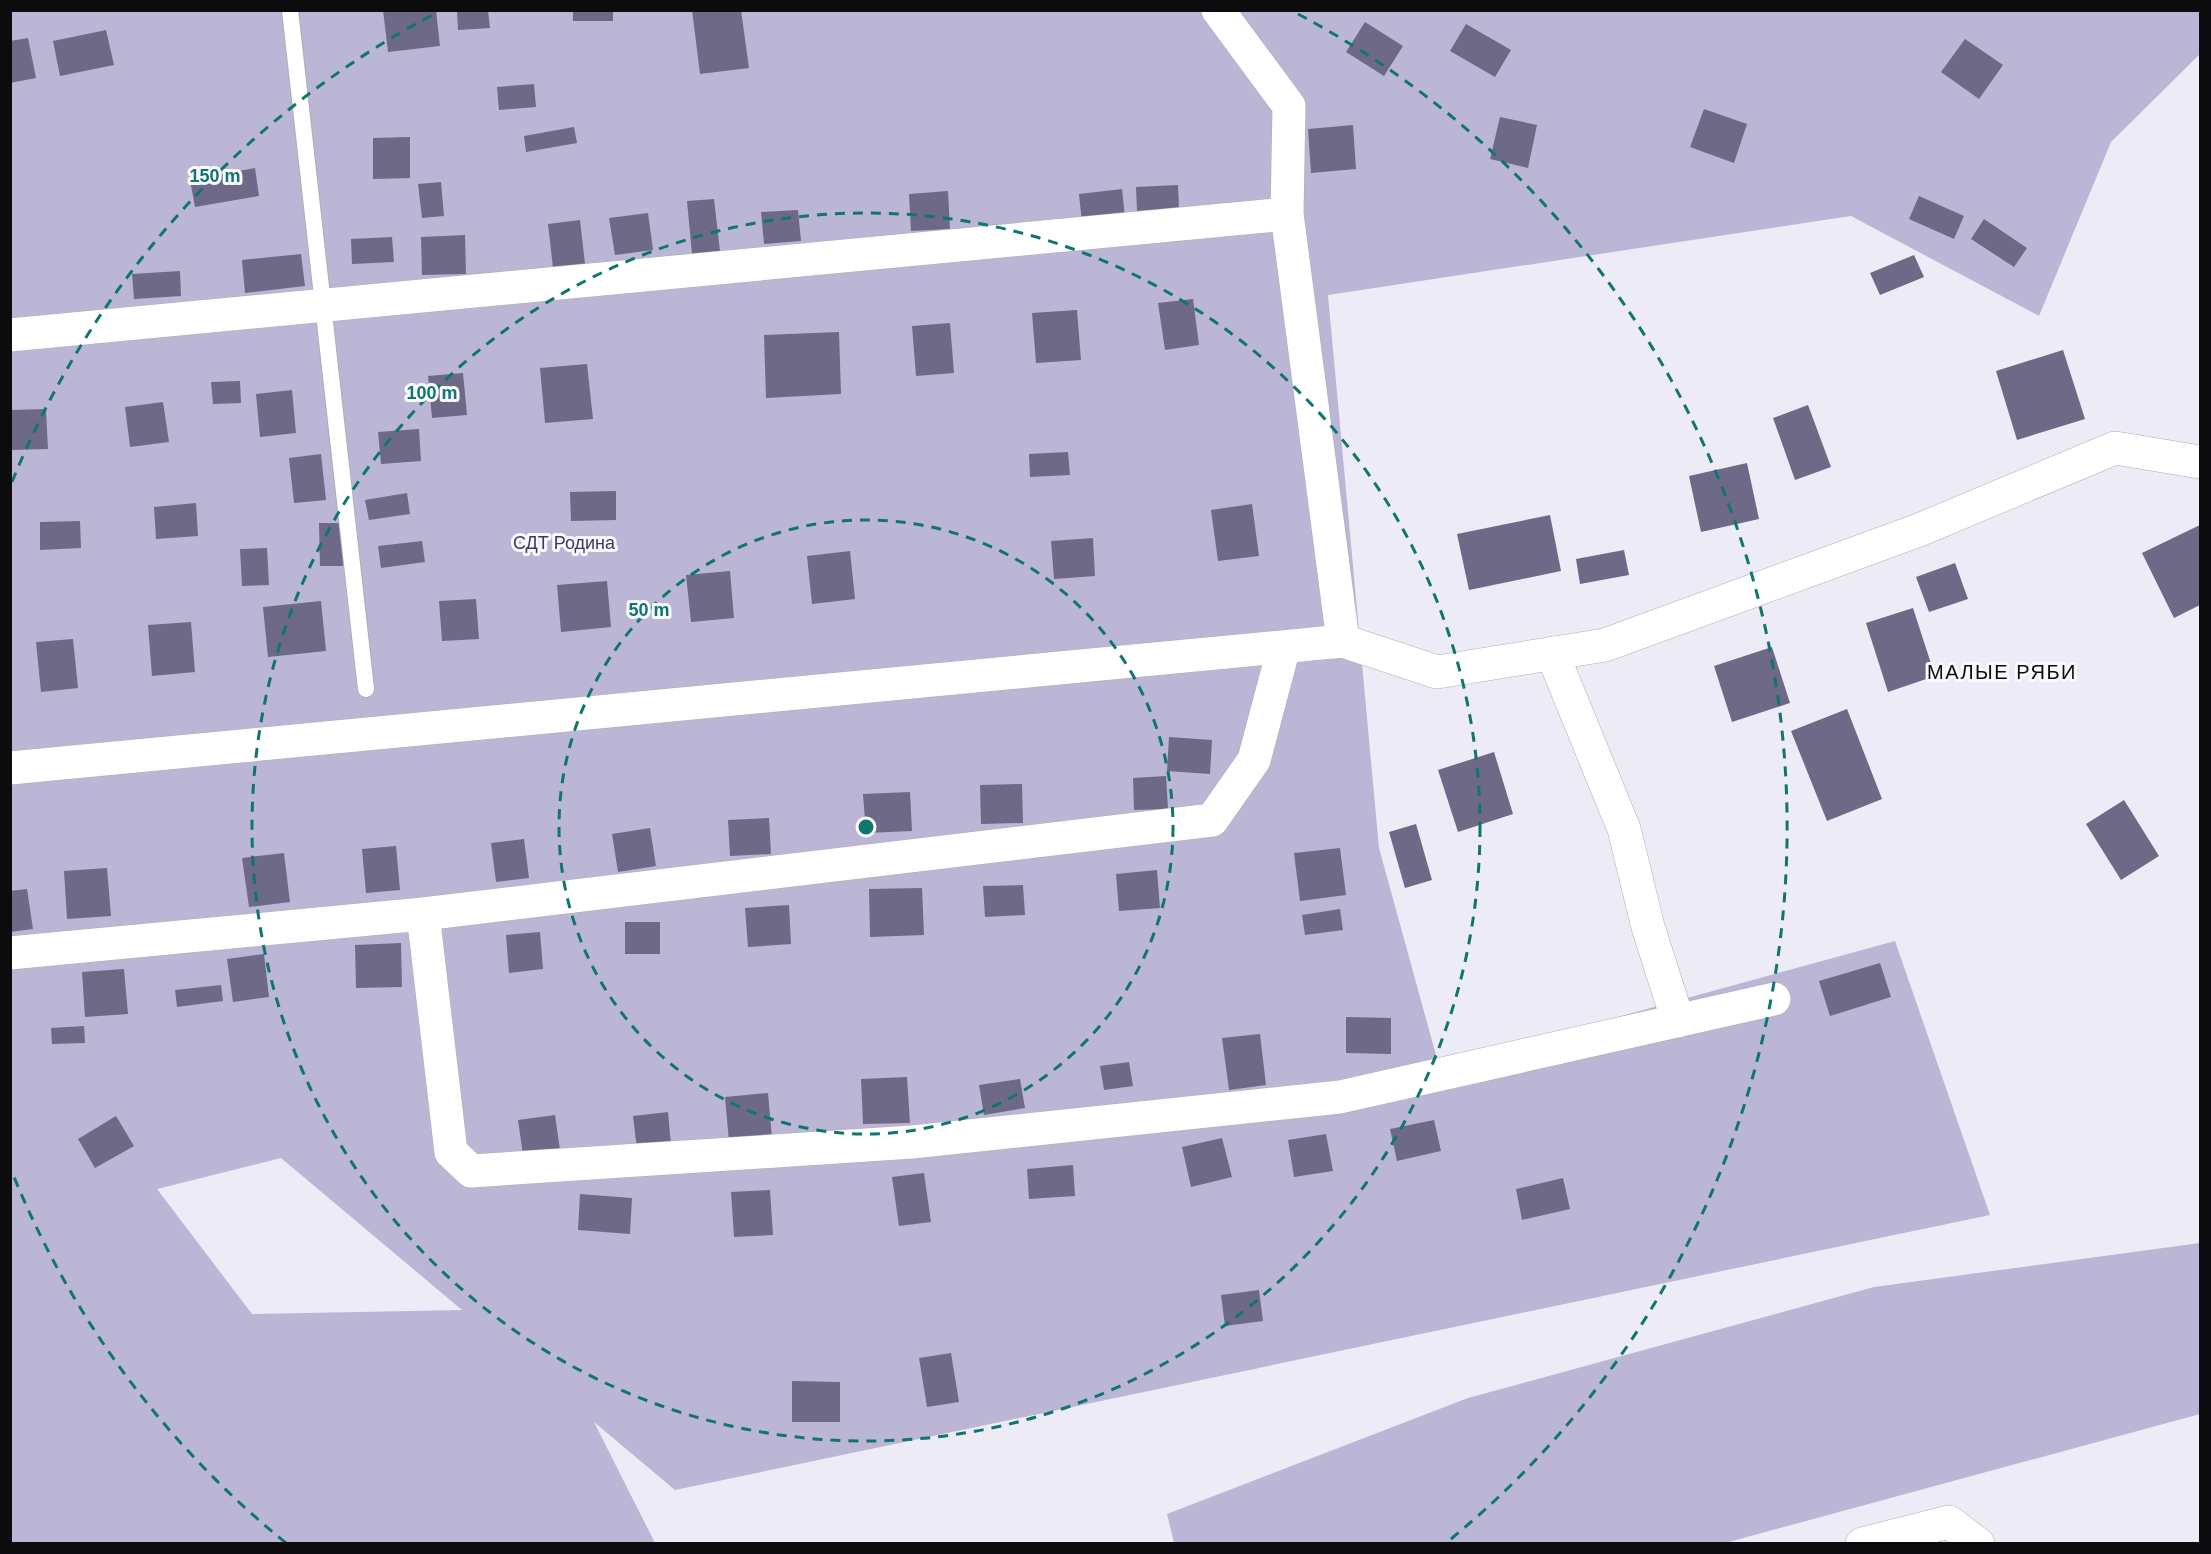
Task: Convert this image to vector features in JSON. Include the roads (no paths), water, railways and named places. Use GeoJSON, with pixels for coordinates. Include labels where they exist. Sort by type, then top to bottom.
{"type":"FeatureCollection","features":[{"type":"Feature","properties":{"kind":"street"},"geometry":{"type":"LineString","coordinates":[[1218,10],[1289,106],[1287,214],[1343,641]]}},
{"type":"Feature","properties":{"kind":"street"},"geometry":{"type":"LineString","coordinates":[[10,334],[1287,214]]}},
{"type":"Feature","properties":{"kind":"street"},"geometry":{"type":"LineString","coordinates":[[10,768],[1343,641],[1437,672],[1605,645],[1919,530],[2115,448],[2200,462]]}},
{"type":"Feature","properties":{"kind":"street"},"geometry":{"type":"LineString","coordinates":[[10,953],[423,914],[1212,820],[1254,760],[1284,647]]}},
{"type":"Feature","properties":{"kind":"street"},"geometry":{"type":"LineString","coordinates":[[1552,653],[1624,829],[1648,927],[1678,1021]]}},
{"type":"Feature","properties":{"kind":"street"},"geometry":{"type":"LineString","coordinates":[[423,914],[451,1152],[471,1171],[912,1142],[1340,1097],[1774,999]]}},
{"type":"Feature","properties":{"kind":"street"},"geometry":{"type":"LineString","coordinates":[[1862,1544],[1949,1522],[1978,1544]]}},
{"type":"Feature","properties":{"kind":"lane"},"geometry":{"type":"LineString","coordinates":[[290,10],[366,689]]}},
{"type":"Feature","properties":{"kind":"district","name":"МАЛЫЕ РЯБИ"},"geometry":{"type":"Point","coordinates":[2002,672]}},
{"type":"Feature","properties":{"kind":"park label","name":"СДТ Родина"},"geometry":{"type":"Point","coordinates":[564,543]}}]}
